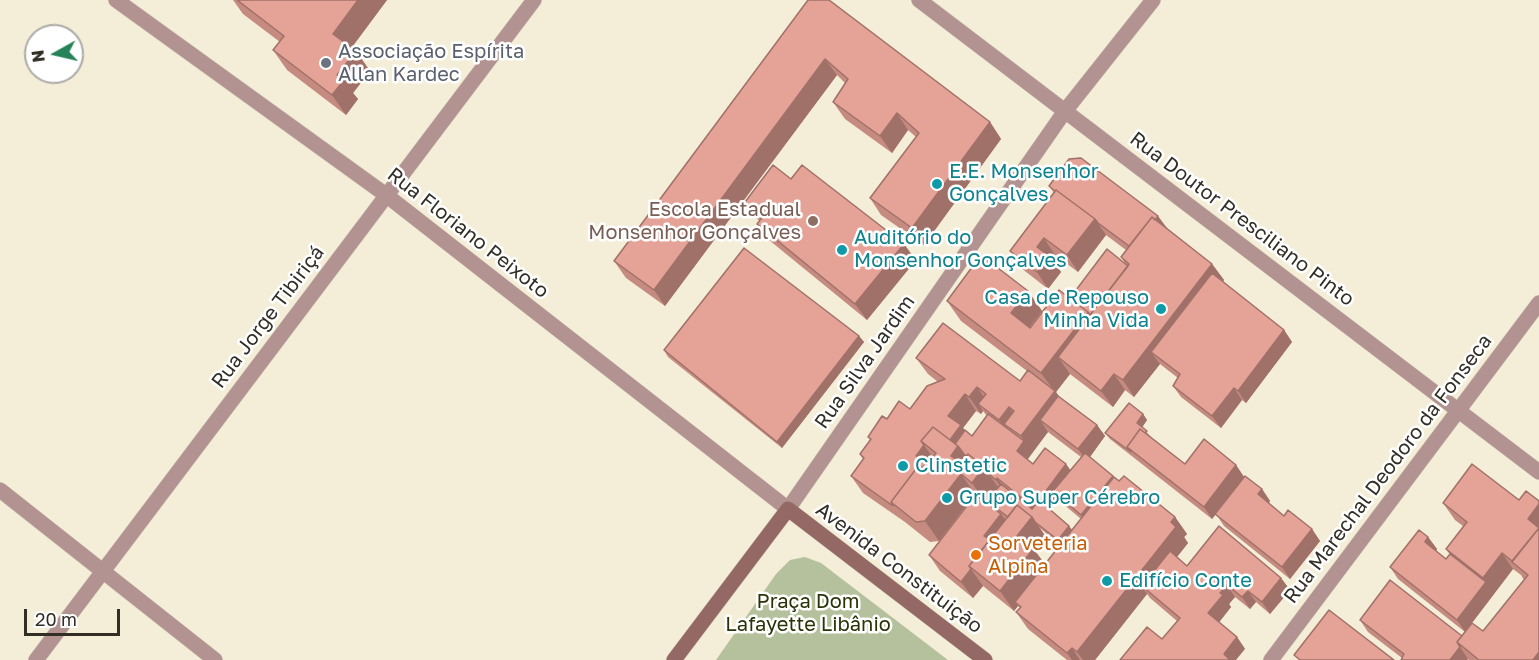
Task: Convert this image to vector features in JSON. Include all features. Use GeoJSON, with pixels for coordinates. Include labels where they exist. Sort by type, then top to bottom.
{"type":"FeatureCollection","features":[{"type":"Feature","properties":{"kind":"street","name":"Rua Floriano Peixoto"},"geometry":{"type":"LineString","coordinates":[[116,0],[386,195],[788,509]]}},
{"type":"Feature","properties":{"kind":"street","name":"Rua Jorge Tibiriçá"},"geometry":{"type":"LineString","coordinates":[[36,660],[534,0]]}},
{"type":"Feature","properties":{"kind":"street","name":"Rua Doutor Presciliano Pinto"},"geometry":{"type":"LineString","coordinates":[[919,0],[1539,472]]}},
{"type":"Feature","properties":{"kind":"street","name":"Rua Silva Jardim"},"geometry":{"type":"LineString","coordinates":[[674,660],[788,509],[1065,111],[1153,0]]}},
{"type":"Feature","properties":{"kind":"street","name":"Rua Marechal Deodoro da Fonseca"},"geometry":{"type":"LineString","coordinates":[[1271,660],[1539,303]]}},
{"type":"Feature","properties":{"kind":"street"},"geometry":{"type":"LineString","coordinates":[[0,490],[215,660]]}},
{"type":"Feature","properties":{"kind":"street","name":"Avenida Constituição"},"geometry":{"type":"LineString","coordinates":[[788,509],[985,660]]}},
{"type":"Feature","properties":{"kind":"green space","name":"Praça Dom Lafayette Libânio"},"geometry":{"type":"Polygon","coordinates":[[[805,557],[821,563],[948,660],[716,660],[776,574],[790,560],[805,557]]]}},
{"type":"Feature","properties":{"kind":"building","name":"Associação Espírita Allan Kardec"},"geometry":{"type":"Polygon","coordinates":[[[237,0],[358,0],[333,34],[356,51],[337,75],[344,80],[332,95],[273,50],[284,36],[237,0]]]}},
{"type":"Feature","properties":{"kind":"building","name":"E.E. Monsenhor Gonçalves"},"geometry":{"type":"Polygon","coordinates":[[[808,0],[829,0],[990,122],[912,228],[870,198],[919,133],[897,113],[880,136],[833,102],[848,79],[825,59],[654,290],[614,261],[808,0]]]}},
{"type":"Feature","properties":{"kind":"building"},"geometry":{"type":"Polygon","coordinates":[[[1081,158],[1158,216],[1155,220],[1152,217],[1129,246],[1049,186],[1069,159],[1081,158]]]}},
{"type":"Feature","properties":{"kind":"building","name":"Auditório do Monsenhor Gonçalves"},"geometry":{"type":"Polygon","coordinates":[[[773,165],[791,179],[802,165],[904,244],[855,304],[757,224],[764,215],[745,202],[773,165]]]}},
{"type":"Feature","properties":{"kind":"building"},"geometry":{"type":"Polygon","coordinates":[[[1056,190],[1095,219],[1067,255],[1044,238],[1037,247],[1049,256],[1037,272],[1010,251],[1056,190]]]}},
{"type":"Feature","properties":{"kind":"building","name":"Casa de Repouso Minha Vida"},"geometry":{"type":"Polygon","coordinates":[[[1152,217],[1212,264],[1123,380],[1114,374],[1101,391],[1058,357],[1129,264],[1121,257],[1152,217]]]}},
{"type":"Feature","properties":{"kind":"building"},"geometry":{"type":"Polygon","coordinates":[[[744,248],[859,336],[777,442],[664,350],[744,248]]]}},
{"type":"Feature","properties":{"kind":"building"},"geometry":{"type":"Polygon","coordinates":[[[1107,249],[1128,266],[1090,315],[1070,298],[1107,249]]]}},
{"type":"Feature","properties":{"kind":"building"},"geometry":{"type":"Polygon","coordinates":[[[981,255],[1028,291],[1011,313],[1030,328],[1059,290],[1088,312],[1041,373],[947,301],[981,255]]]}},
{"type":"Feature","properties":{"kind":"building"},"geometry":{"type":"Polygon","coordinates":[[[1212,273],[1284,330],[1238,391],[1234,388],[1212,416],[1173,386],[1180,374],[1151,352],[1212,273]]]}},
{"type":"Feature","properties":{"kind":"building"},"geometry":{"type":"Polygon","coordinates":[[[943,323],[1020,381],[1028,370],[1055,391],[1021,436],[1004,424],[1014,411],[1009,407],[999,420],[978,404],[986,394],[977,387],[969,397],[965,394],[948,416],[961,425],[950,440],[933,427],[921,441],[924,445],[916,456],[926,463],[922,468],[919,465],[891,502],[893,506],[851,476],[864,458],[860,454],[871,439],[868,437],[882,416],[887,419],[899,401],[910,409],[927,386],[945,379],[916,358],[943,323]]]}},
{"type":"Feature","properties":{"kind":"building"},"geometry":{"type":"Polygon","coordinates":[[[1058,396],[1097,425],[1078,449],[1040,420],[1058,396]]]}},
{"type":"Feature","properties":{"kind":"building"},"geometry":{"type":"Polygon","coordinates":[[[1129,403],[1143,414],[1137,423],[1147,431],[1145,433],[1140,429],[1127,447],[1131,452],[1105,433],[1129,403]]]}},
{"type":"Feature","properties":{"kind":"building"},"geometry":{"type":"Polygon","coordinates":[[[988,414],[1024,441],[1017,451],[1033,464],[1045,448],[1066,464],[1040,499],[1035,494],[1028,503],[997,478],[996,480],[968,454],[966,456],[955,444],[965,430],[972,436],[988,414]]]}},
{"type":"Feature","properties":{"kind":"building"},"geometry":{"type":"Polygon","coordinates":[[[933,427],[958,446],[951,456],[961,463],[968,454],[984,467],[972,483],[961,474],[925,521],[916,522],[891,502],[919,465],[923,469],[936,453],[921,441],[933,427]]]}},
{"type":"Feature","properties":{"kind":"building"},"geometry":{"type":"Polygon","coordinates":[[[1140,429],[1185,464],[1204,439],[1236,465],[1204,507],[1127,447],[1140,429]]]}},
{"type":"Feature","properties":{"kind":"building"},"geometry":{"type":"Polygon","coordinates":[[[1085,453],[1113,476],[1081,515],[1053,491],[1085,453]]]}},
{"type":"Feature","properties":{"kind":"building"},"geometry":{"type":"Polygon","coordinates":[[[1472,464],[1519,500],[1526,491],[1539,501],[1528,519],[1539,528],[1512,561],[1502,553],[1483,578],[1446,549],[1467,522],[1443,503],[1472,464]]]}},
{"type":"Feature","properties":{"kind":"building","name":"Edifício Conte"},"geometry":{"type":"Polygon","coordinates":[[[1124,476],[1175,517],[1171,522],[1176,527],[1077,652],[1072,648],[1067,653],[1016,612],[1021,607],[1015,602],[1114,477],[1119,481],[1124,476]]]}},
{"type":"Feature","properties":{"kind":"building"},"geometry":{"type":"Polygon","coordinates":[[[1245,476],[1262,489],[1258,494],[1284,516],[1288,510],[1312,529],[1282,567],[1215,514],[1245,476]]]}},
{"type":"Feature","properties":{"kind":"building"},"geometry":{"type":"Polygon","coordinates":[[[1001,484],[1032,509],[1039,500],[1069,526],[1058,540],[1017,505],[1008,517],[987,501],[1001,484]]]}},
{"type":"Feature","properties":{"kind":"building"},"geometry":{"type":"Polygon","coordinates":[[[976,494],[1001,514],[984,536],[990,540],[969,566],[971,569],[961,582],[929,555],[976,494]]]}},
{"type":"Feature","properties":{"kind":"building"},"geometry":{"type":"Polygon","coordinates":[[[1017,505],[1032,517],[1017,536],[1034,548],[1000,591],[969,566],[1017,505]]]}},
{"type":"Feature","properties":{"kind":"building"},"geometry":{"type":"Polygon","coordinates":[[[1219,526],[1281,578],[1262,602],[1248,591],[1242,597],[1227,585],[1220,593],[1223,595],[1208,613],[1237,637],[1224,654],[1230,660],[1120,660],[1147,627],[1162,639],[1180,618],[1142,586],[1170,551],[1187,566],[1219,526]]]}},
{"type":"Feature","properties":{"kind":"building"},"geometry":{"type":"Polygon","coordinates":[[[1539,528],[1539,652],[1533,660],[1479,660],[1457,642],[1472,623],[1483,631],[1528,575],[1512,562],[1539,528]]]}},
{"type":"Feature","properties":{"kind":"building"},"geometry":{"type":"Polygon","coordinates":[[[1419,530],[1428,537],[1425,542],[1446,559],[1450,554],[1486,582],[1457,620],[1390,567],[1419,530]]]}},
{"type":"Feature","properties":{"kind":"building"},"geometry":{"type":"Polygon","coordinates":[[[1390,580],[1462,636],[1457,642],[1460,647],[1450,660],[1401,660],[1404,654],[1360,620],[1390,580]]]}},
{"type":"Feature","properties":{"kind":"building"},"geometry":{"type":"Polygon","coordinates":[[[1329,610],[1394,660],[1300,660],[1294,655],[1329,610]]]}},
{"type":"Feature","properties":{"kind":"place","name":"Associação Espírita Allan Kardec"},"geometry":{"type":"Point","coordinates":[326,63]}},
{"type":"Feature","properties":{"kind":"place","name":"E.E. Monsenhor Gonçalves"},"geometry":{"type":"Point","coordinates":[937,184]}},
{"type":"Feature","properties":{"kind":"place","name":"Escola Estadual Monsenhor Gonçalves"},"geometry":{"type":"Point","coordinates":[813,221]}},
{"type":"Feature","properties":{"kind":"place","name":"Auditório do Monsenhor Gonçalves"},"geometry":{"type":"Point","coordinates":[842,250]}},
{"type":"Feature","properties":{"kind":"place","name":"Casa de Repouso Minha Vida"},"geometry":{"type":"Point","coordinates":[1161,309]}},
{"type":"Feature","properties":{"kind":"place","name":"Clinstetic"},"geometry":{"type":"Point","coordinates":[903,466]}},
{"type":"Feature","properties":{"kind":"place","name":"Grupo Super Cérebro"},"geometry":{"type":"Point","coordinates":[947,498]}},
{"type":"Feature","properties":{"kind":"place","name":"Sorveteria Alpina"},"geometry":{"type":"Point","coordinates":[976,555]}},
{"type":"Feature","properties":{"kind":"place","name":"Edifício Conte"},"geometry":{"type":"Point","coordinates":[1107,581]}}]}
